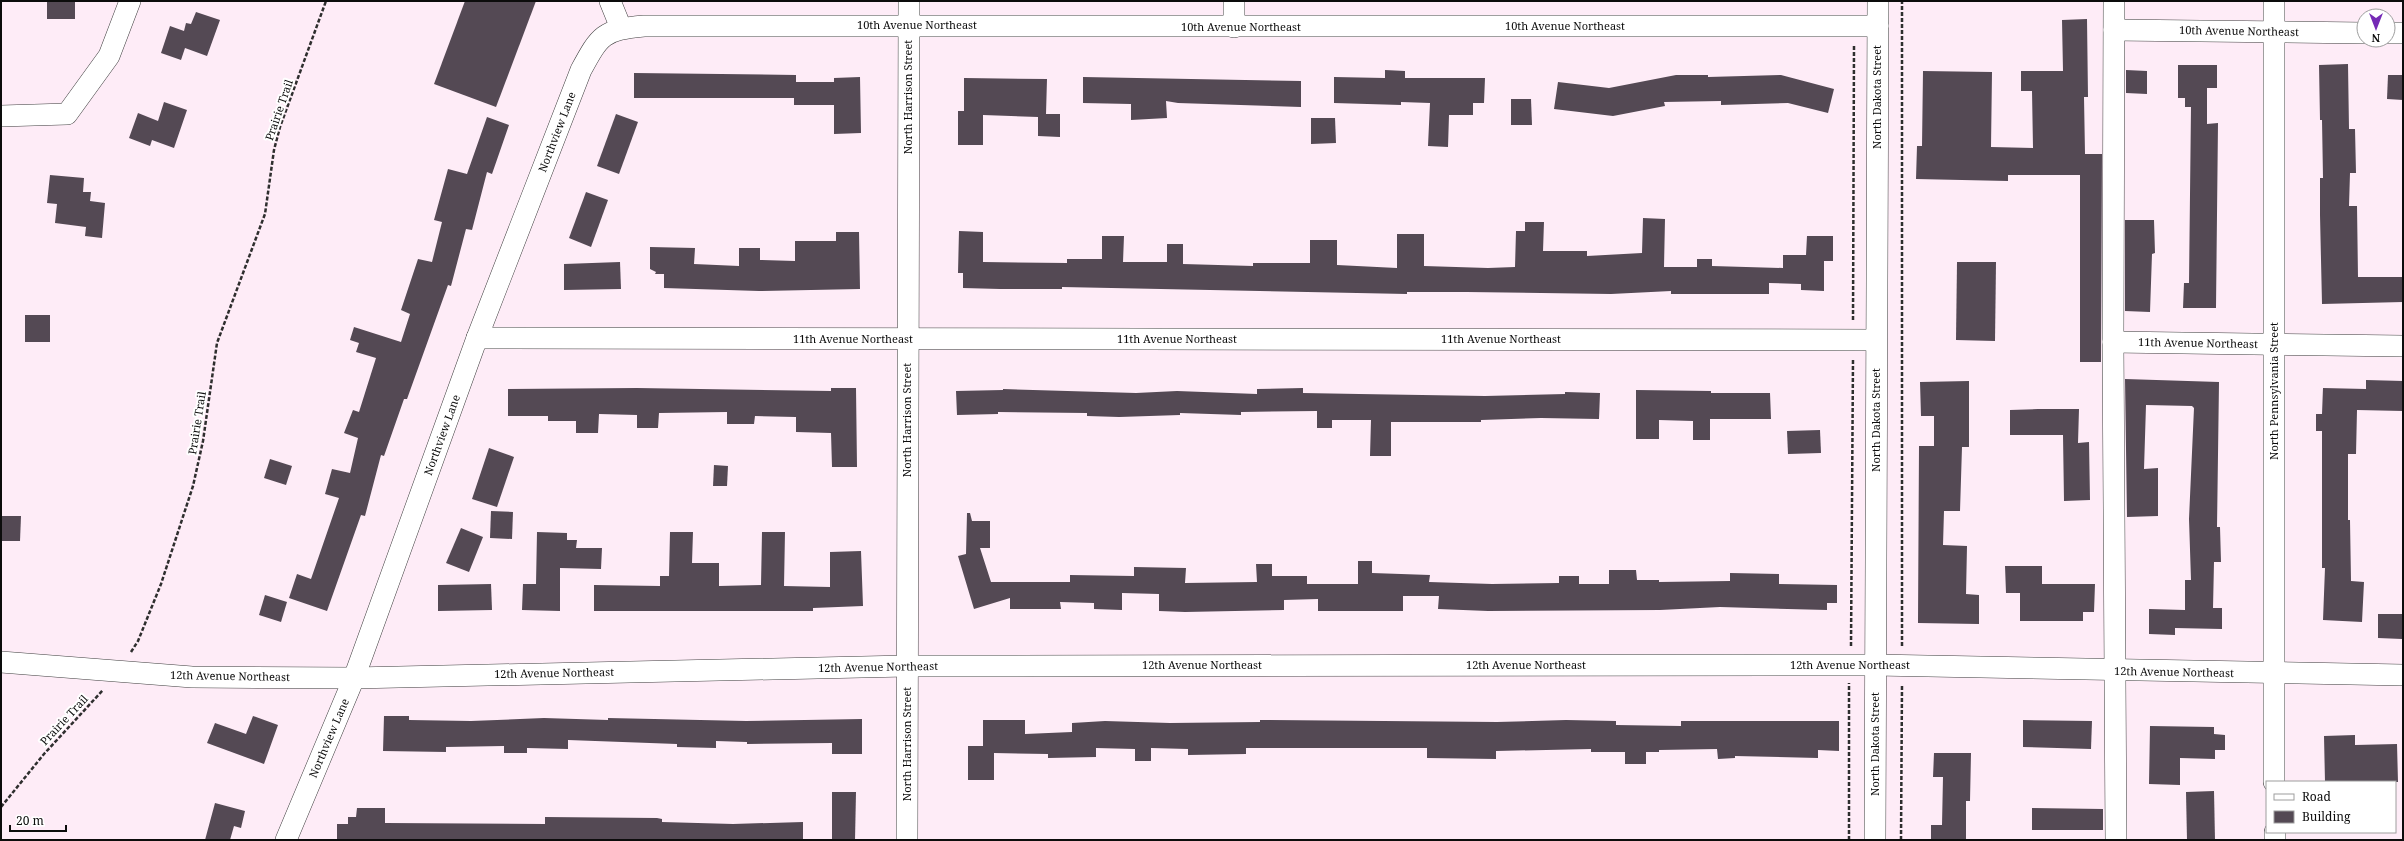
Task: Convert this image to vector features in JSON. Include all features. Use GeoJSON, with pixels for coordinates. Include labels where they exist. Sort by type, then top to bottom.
{"type":"FeatureCollection","features":[{"type":"Feature","properties":{"kind":"street"},"geometry":{"type":"LineString","coordinates":[[1,116],[67,114],[109,56],[130,1]]}},
{"type":"Feature","properties":{"kind":"street"},"geometry":{"type":"LineString","coordinates":[[610,1],[613,31]]}},
{"type":"Feature","properties":{"kind":"street","name":"North Harrison Street"},"geometry":{"type":"LineString","coordinates":[[907,840],[906,666],[908,1]]}},
{"type":"Feature","properties":{"kind":"street"},"geometry":{"type":"LineString","coordinates":[[1234,1],[1234,27]]}},
{"type":"Feature","properties":{"kind":"street","name":"North Dakota Street"},"geometry":{"type":"LineString","coordinates":[[1875,840],[1878,1]]}},
{"type":"Feature","properties":{"kind":"street"},"geometry":{"type":"LineString","coordinates":[[2114,1],[2113,342],[2116,840]]}},
{"type":"Feature","properties":{"kind":"street","name":"North Pennsylvania Street"},"geometry":{"type":"LineString","coordinates":[[2274,1],[2274,781]]}},
{"type":"Feature","properties":{"kind":"street","name":"10th Avenue Northeast"},"geometry":{"type":"LineString","coordinates":[[613,31],[644,26],[908,24],[1234,27],[1878,26]]}},
{"type":"Feature","properties":{"kind":"street","name":"10th Avenue Northeast"},"geometry":{"type":"LineString","coordinates":[[2114,30],[2356,32]]}},
{"type":"Feature","properties":{"kind":"street","name":"Northview Lane"},"geometry":{"type":"LineString","coordinates":[[286,840],[354,678],[477,338],[580,70],[594,45],[613,31]]}},
{"type":"Feature","properties":{"kind":"street","name":"11th Avenue Northeast"},"geometry":{"type":"LineString","coordinates":[[477,338],[1876,340]]}},
{"type":"Feature","properties":{"kind":"street","name":"11th Avenue Northeast"},"geometry":{"type":"LineString","coordinates":[[2113,342],[2403,346]]}},
{"type":"Feature","properties":{"kind":"street","name":"12th Avenue Northeast"},"geometry":{"type":"LineString","coordinates":[[1,662],[192,677],[354,678],[906,666],[1850,665],[2403,676]]}},
{"type":"Feature","properties":{"kind":"path","name":"Prairie Trail"},"geometry":{"type":"LineString","coordinates":[[1,807],[44,754],[118,671],[141,634],[161,584],[193,486],[203,441],[217,343],[265,214],[274,150],[280,127],[326,1]]}},
{"type":"Feature","properties":{"kind":"path"},"geometry":{"type":"LineString","coordinates":[[1900,840],[1902,666],[1902,1]]}},
{"type":"Feature","properties":{"kind":"path"},"geometry":{"type":"LineString","coordinates":[[1848,840],[1850,665],[1852,637],[1854,26]]}},
{"type":"Feature","properties":{"kind":"building"},"geometry":{"type":"Polygon","coordinates":[[[47,1],[75,1],[75,19],[47,19],[47,1]]]}},
{"type":"Feature","properties":{"kind":"building"},"geometry":{"type":"Polygon","coordinates":[[[465,1],[536,1],[496,107],[434,84],[465,1]]]}},
{"type":"Feature","properties":{"kind":"building"},"geometry":{"type":"Polygon","coordinates":[[[196,12],[220,20],[207,56],[185,48],[181,60],[161,53],[170,26],[184,31],[186,23],[191,24],[196,12]]]}},
{"type":"Feature","properties":{"kind":"building"},"geometry":{"type":"Polygon","coordinates":[[[2087,19],[2088,97],[2084,97],[2085,154],[2102,154],[2101,362],[2080,362],[2080,175],[2008,175],[2008,181],[1916,179],[1917,146],[1922,146],[1923,71],[1992,72],[1991,147],[2033,148],[2032,91],[2021,91],[2021,71],[2063,71],[2062,20],[2087,19]]]}},
{"type":"Feature","properties":{"kind":"building"},"geometry":{"type":"Polygon","coordinates":[[[2348,64],[2349,129],[2355,129],[2356,173],[2350,173],[2349,206],[2357,206],[2358,277],[2403,277],[2403,302],[2322,304],[2320,178],[2323,178],[2319,65],[2348,64]]]}},
{"type":"Feature","properties":{"kind":"building"},"geometry":{"type":"Polygon","coordinates":[[[2178,65],[2217,65],[2217,88],[2207,88],[2207,124],[2218,123],[2216,308],[2183,308],[2184,283],[2189,283],[2191,107],[2185,107],[2185,98],[2178,98],[2178,65]]]}},
{"type":"Feature","properties":{"kind":"building"},"geometry":{"type":"Polygon","coordinates":[[[1385,70],[1405,71],[1405,78],[1485,78],[1484,103],[1473,103],[1473,115],[1449,115],[1448,147],[1428,146],[1430,103],[1401,102],[1401,105],[1334,103],[1334,77],[1385,78],[1385,70]]]}},
{"type":"Feature","properties":{"kind":"building"},"geometry":{"type":"Polygon","coordinates":[[[2126,70],[2147,71],[2147,94],[2126,93],[2126,70]]]}},
{"type":"Feature","properties":{"kind":"building"},"geometry":{"type":"Polygon","coordinates":[[[634,73],[796,75],[796,82],[834,82],[834,78],[860,77],[861,133],[834,134],[834,105],[794,105],[794,98],[634,98],[634,73]]]}},
{"type":"Feature","properties":{"kind":"building"},"geometry":{"type":"Polygon","coordinates":[[[1676,75],[1708,75],[1708,77],[1781,75],[1834,89],[1828,113],[1788,103],[1721,105],[1721,101],[1664,102],[1665,106],[1613,116],[1554,109],[1558,82],[1609,88],[1676,75]]]}},
{"type":"Feature","properties":{"kind":"building"},"geometry":{"type":"Polygon","coordinates":[[[2388,75],[2403,75],[2403,100],[2387,99],[2388,75]]]}},
{"type":"Feature","properties":{"kind":"building"},"geometry":{"type":"Polygon","coordinates":[[[1083,77],[1301,81],[1301,107],[1178,103],[1166,101],[1167,118],[1131,120],[1131,104],[1083,103],[1083,77]]]}},
{"type":"Feature","properties":{"kind":"building"},"geometry":{"type":"Polygon","coordinates":[[[964,78],[1047,79],[1046,114],[1060,114],[1060,137],[1038,136],[1038,117],[983,115],[983,145],[958,145],[958,111],[964,111],[964,78]]]}},
{"type":"Feature","properties":{"kind":"building"},"geometry":{"type":"Polygon","coordinates":[[[1511,99],[1531,99],[1532,125],[1511,125],[1511,99]]]}},
{"type":"Feature","properties":{"kind":"building"},"geometry":{"type":"Polygon","coordinates":[[[164,102],[187,110],[174,148],[152,140],[150,146],[129,138],[138,113],[158,121],[164,102]]]}},
{"type":"Feature","properties":{"kind":"building"},"geometry":{"type":"Polygon","coordinates":[[[616,114],[638,122],[619,174],[597,166],[616,114]]]}},
{"type":"Feature","properties":{"kind":"building"},"geometry":{"type":"Polygon","coordinates":[[[487,117],[509,125],[492,174],[487,172],[472,230],[466,229],[451,286],[448,285],[407,399],[404,399],[384,456],[381,455],[365,516],[361,515],[327,611],[289,598],[297,574],[311,579],[339,498],[325,494],[332,469],[350,473],[358,438],[344,433],[353,410],[359,412],[376,358],[356,352],[359,343],[350,340],[354,327],[401,342],[410,314],[401,310],[418,259],[432,262],[442,222],[434,220],[448,169],[467,174],[487,117]]]}},
{"type":"Feature","properties":{"kind":"building"},"geometry":{"type":"Polygon","coordinates":[[[1311,118],[1335,118],[1336,143],[1311,144],[1311,118]]]}},
{"type":"Feature","properties":{"kind":"building"},"geometry":{"type":"Polygon","coordinates":[[[50,175],[84,178],[83,192],[91,192],[90,201],[105,203],[102,238],[85,236],[86,227],[55,223],[57,204],[47,203],[50,175]]]}},
{"type":"Feature","properties":{"kind":"building"},"geometry":{"type":"Polygon","coordinates":[[[586,192],[608,200],[591,247],[569,238],[586,192]]]}},
{"type":"Feature","properties":{"kind":"building"},"geometry":{"type":"Polygon","coordinates":[[[1643,218],[1665,219],[1664,267],[1697,267],[1697,259],[1712,259],[1712,266],[1783,268],[1783,255],[1806,255],[1807,236],[1833,236],[1833,261],[1824,261],[1824,291],[1801,290],[1801,284],[1769,283],[1769,294],[1671,294],[1671,291],[1611,294],[1407,292],[1407,294],[1062,287],[1062,289],[1000,289],[963,288],[963,273],[958,273],[959,231],[983,232],[983,262],[1067,263],[1067,259],[1102,259],[1102,236],[1124,236],[1123,262],[1167,262],[1167,244],[1183,244],[1183,264],[1253,266],[1253,263],[1310,263],[1310,240],[1337,240],[1337,265],[1397,268],[1397,234],[1424,234],[1424,266],[1488,268],[1515,267],[1516,231],[1525,231],[1525,222],[1544,222],[1543,251],[1587,251],[1587,256],[1642,253],[1643,218]]]}},
{"type":"Feature","properties":{"kind":"building"},"geometry":{"type":"Polygon","coordinates":[[[2125,220],[2154,220],[2155,253],[2152,254],[2150,312],[2125,311],[2125,220]]]}},
{"type":"Feature","properties":{"kind":"building"},"geometry":{"type":"Polygon","coordinates":[[[836,232],[859,232],[860,289],[759,291],[664,288],[664,274],[655,274],[656,272],[650,269],[650,247],[695,248],[694,264],[739,266],[739,248],[760,248],[760,260],[795,261],[795,241],[836,241],[836,232]]]}},
{"type":"Feature","properties":{"kind":"building"},"geometry":{"type":"Polygon","coordinates":[[[620,262],[621,289],[564,290],[564,264],[620,262]]]}},
{"type":"Feature","properties":{"kind":"building"},"geometry":{"type":"Polygon","coordinates":[[[1957,262],[1996,262],[1995,341],[1956,340],[1957,262]]]}},
{"type":"Feature","properties":{"kind":"building"},"geometry":{"type":"Polygon","coordinates":[[[25,315],[50,315],[50,342],[25,342],[25,315]]]}},
{"type":"Feature","properties":{"kind":"building"},"geometry":{"type":"Polygon","coordinates":[[[2125,379],[2219,382],[2217,527],[2220,527],[2221,562],[2214,562],[2213,608],[2222,608],[2222,629],[2175,628],[2175,635],[2149,634],[2149,609],[2185,610],[2185,580],[2191,580],[2189,519],[2194,408],[2192,406],[2146,405],[2144,469],[2158,468],[2158,516],[2127,517],[2125,379]]]}},
{"type":"Feature","properties":{"kind":"building"},"geometry":{"type":"Polygon","coordinates":[[[2366,380],[2403,381],[2403,411],[2357,410],[2356,454],[2348,454],[2348,520],[2350,520],[2351,581],[2364,582],[2362,622],[2323,620],[2325,568],[2322,568],[2322,431],[2316,431],[2316,414],[2322,414],[2323,388],[2366,389],[2366,380]]]}},
{"type":"Feature","properties":{"kind":"building"},"geometry":{"type":"Polygon","coordinates":[[[1969,381],[1969,447],[1962,447],[1960,511],[1944,511],[1943,545],[1967,546],[1966,594],[1979,595],[1979,624],[1918,623],[1919,446],[1934,446],[1934,416],[1921,416],[1920,382],[1969,381]]]}},
{"type":"Feature","properties":{"kind":"building"},"geometry":{"type":"Polygon","coordinates":[[[637,388],[831,391],[831,388],[856,388],[857,467],[832,467],[831,433],[796,432],[796,417],[755,416],[754,424],[727,424],[727,412],[659,413],[658,428],[637,428],[637,415],[599,414],[598,433],[576,433],[576,421],[548,421],[548,416],[508,416],[508,389],[637,388]]]}},
{"type":"Feature","properties":{"kind":"building"},"geometry":{"type":"Polygon","coordinates":[[[1303,388],[1303,393],[1359,394],[1485,396],[1565,394],[1565,392],[1600,393],[1599,419],[1541,418],[1481,420],[1481,422],[1391,422],[1391,456],[1370,456],[1371,420],[1332,420],[1332,428],[1317,428],[1317,411],[1241,412],[1241,415],[1180,413],[1180,415],[1119,417],[1087,416],[1087,413],[998,412],[998,414],[957,415],[956,391],[1003,389],[1136,393],[1177,391],[1257,394],[1257,389],[1303,388]]]}},
{"type":"Feature","properties":{"kind":"building"},"geometry":{"type":"Polygon","coordinates":[[[1636,390],[1711,391],[1711,393],[1770,393],[1771,419],[1710,419],[1710,440],[1693,440],[1693,421],[1659,420],[1659,439],[1636,439],[1636,390]]]}},
{"type":"Feature","properties":{"kind":"building"},"geometry":{"type":"Polygon","coordinates":[[[2079,409],[2078,443],[2089,442],[2090,500],[2064,501],[2063,435],[2010,435],[2010,410],[2079,409]]]}},
{"type":"Feature","properties":{"kind":"building"},"geometry":{"type":"Polygon","coordinates":[[[1820,430],[1821,453],[1788,454],[1787,431],[1820,430]]]}},
{"type":"Feature","properties":{"kind":"building"},"geometry":{"type":"Polygon","coordinates":[[[489,448],[514,457],[497,507],[472,499],[489,448]]]}},
{"type":"Feature","properties":{"kind":"building"},"geometry":{"type":"Polygon","coordinates":[[[270,459],[292,466],[286,485],[264,478],[270,459]]]}},
{"type":"Feature","properties":{"kind":"building"},"geometry":{"type":"Polygon","coordinates":[[[714,465],[728,466],[727,486],[713,486],[714,465]]]}},
{"type":"Feature","properties":{"kind":"building"},"geometry":{"type":"Polygon","coordinates":[[[491,511],[513,512],[512,539],[490,538],[491,511]]]}},
{"type":"Feature","properties":{"kind":"building"},"geometry":{"type":"Polygon","coordinates":[[[967,513],[970,513],[972,521],[990,521],[990,548],[980,548],[991,582],[1070,582],[1070,575],[1134,576],[1134,567],[1186,568],[1185,583],[1257,582],[1256,564],[1272,564],[1272,576],[1307,576],[1307,584],[1358,584],[1358,561],[1372,561],[1372,573],[1430,575],[1429,582],[1492,584],[1559,583],[1559,576],[1579,576],[1579,584],[1609,584],[1609,570],[1636,570],[1637,580],[1659,580],[1659,582],[1730,581],[1730,573],[1779,574],[1779,584],[1837,585],[1837,603],[1827,603],[1827,610],[1720,607],[1660,610],[1488,611],[1438,609],[1439,596],[1403,596],[1403,611],[1318,611],[1318,599],[1284,600],[1284,610],[1185,612],[1159,611],[1159,594],[1122,593],[1122,610],[1094,609],[1094,603],[1060,602],[1061,609],[1010,609],[1010,598],[974,609],[958,556],[966,554],[967,513]]]}},
{"type":"Feature","properties":{"kind":"building"},"geometry":{"type":"Polygon","coordinates":[[[1,516],[21,516],[20,541],[1,541],[1,516]]]}},
{"type":"Feature","properties":{"kind":"building"},"geometry":{"type":"Polygon","coordinates":[[[461,528],[483,537],[469,572],[446,563],[461,528]]]}},
{"type":"Feature","properties":{"kind":"building"},"geometry":{"type":"Polygon","coordinates":[[[537,532],[567,533],[567,540],[577,540],[576,548],[602,548],[601,569],[560,568],[560,611],[522,610],[523,584],[536,584],[537,532]]]}},
{"type":"Feature","properties":{"kind":"building"},"geometry":{"type":"Polygon","coordinates":[[[670,532],[693,532],[692,563],[719,563],[719,586],[761,585],[762,532],[785,532],[784,586],[830,587],[830,552],[861,551],[863,606],[813,608],[813,611],[594,611],[594,585],[660,586],[660,576],[669,576],[670,532]]]}},
{"type":"Feature","properties":{"kind":"building"},"geometry":{"type":"Polygon","coordinates":[[[2005,566],[2042,566],[2042,584],[2095,584],[2094,612],[2083,612],[2083,621],[2020,621],[2020,593],[2006,593],[2005,566]]]}},
{"type":"Feature","properties":{"kind":"building"},"geometry":{"type":"Polygon","coordinates":[[[491,584],[492,610],[438,611],[438,585],[491,584]]]}},
{"type":"Feature","properties":{"kind":"building"},"geometry":{"type":"Polygon","coordinates":[[[265,595],[287,602],[281,622],[259,615],[265,595]]]}},
{"type":"Feature","properties":{"kind":"building"},"geometry":{"type":"Polygon","coordinates":[[[2378,614],[2402,614],[2402,639],[2378,638],[2378,614]]]}},
{"type":"Feature","properties":{"kind":"building"},"geometry":{"type":"Polygon","coordinates":[[[253,716],[278,725],[264,764],[207,743],[215,723],[246,734],[253,716]]]}},
{"type":"Feature","properties":{"kind":"building"},"geometry":{"type":"Polygon","coordinates":[[[384,716],[409,716],[409,720],[471,721],[544,718],[746,721],[862,719],[862,754],[832,754],[832,743],[747,744],[747,742],[716,741],[716,748],[677,747],[677,744],[568,740],[568,749],[527,748],[527,753],[504,753],[504,746],[446,747],[446,752],[383,751],[384,716]]]}},
{"type":"Feature","properties":{"kind":"building"},"geometry":{"type":"Polygon","coordinates":[[[983,720],[1025,720],[1025,734],[1072,732],[1072,723],[1105,721],[1170,723],[1260,722],[1260,720],[1497,722],[1566,720],[1616,721],[1616,725],[1681,726],[1681,721],[1839,721],[1839,751],[1818,750],[1818,758],[1735,756],[1735,758],[1718,759],[1717,749],[1659,750],[1659,752],[1646,752],[1646,764],[1625,764],[1625,752],[1591,752],[1591,749],[1496,751],[1496,759],[1427,758],[1427,748],[1246,748],[1246,754],[1188,755],[1188,749],[1151,748],[1151,761],[1135,761],[1135,749],[1096,748],[1096,757],[1048,758],[1048,754],[994,753],[994,780],[968,780],[968,746],[983,746],[983,720]]]}},
{"type":"Feature","properties":{"kind":"building"},"geometry":{"type":"Polygon","coordinates":[[[2023,720],[2092,721],[2091,749],[2023,747],[2023,720]]]}},
{"type":"Feature","properties":{"kind":"building"},"geometry":{"type":"Polygon","coordinates":[[[2150,726],[2214,727],[2214,734],[2225,735],[2225,750],[2215,750],[2215,759],[2180,758],[2180,785],[2149,784],[2150,726]]]}},
{"type":"Feature","properties":{"kind":"building"},"geometry":{"type":"Polygon","coordinates":[[[2355,735],[2355,745],[2397,744],[2398,782],[2325,781],[2324,736],[2355,735]]]}},
{"type":"Feature","properties":{"kind":"building"},"geometry":{"type":"Polygon","coordinates":[[[1934,753],[1971,753],[1970,801],[1966,801],[1966,840],[1931,840],[1931,825],[1942,825],[1943,777],[1933,777],[1934,753]]]}},
{"type":"Feature","properties":{"kind":"building"},"geometry":{"type":"Polygon","coordinates":[[[2214,791],[2215,840],[2187,840],[2186,792],[2214,791]]]}},
{"type":"Feature","properties":{"kind":"building"},"geometry":{"type":"Polygon","coordinates":[[[832,792],[856,792],[855,840],[832,840],[832,792]]]}},
{"type":"Feature","properties":{"kind":"building"},"geometry":{"type":"Polygon","coordinates":[[[215,803],[245,811],[241,828],[234,826],[230,840],[205,840],[215,803]]]}},
{"type":"Feature","properties":{"kind":"building"},"geometry":{"type":"Polygon","coordinates":[[[357,808],[385,808],[385,823],[545,824],[545,817],[657,818],[662,819],[662,822],[733,824],[803,822],[803,840],[337,840],[337,824],[348,824],[348,817],[356,817],[357,808]]]}},
{"type":"Feature","properties":{"kind":"building"},"geometry":{"type":"Polygon","coordinates":[[[2032,808],[2103,809],[2103,830],[2032,830],[2032,808]]]}}]}
